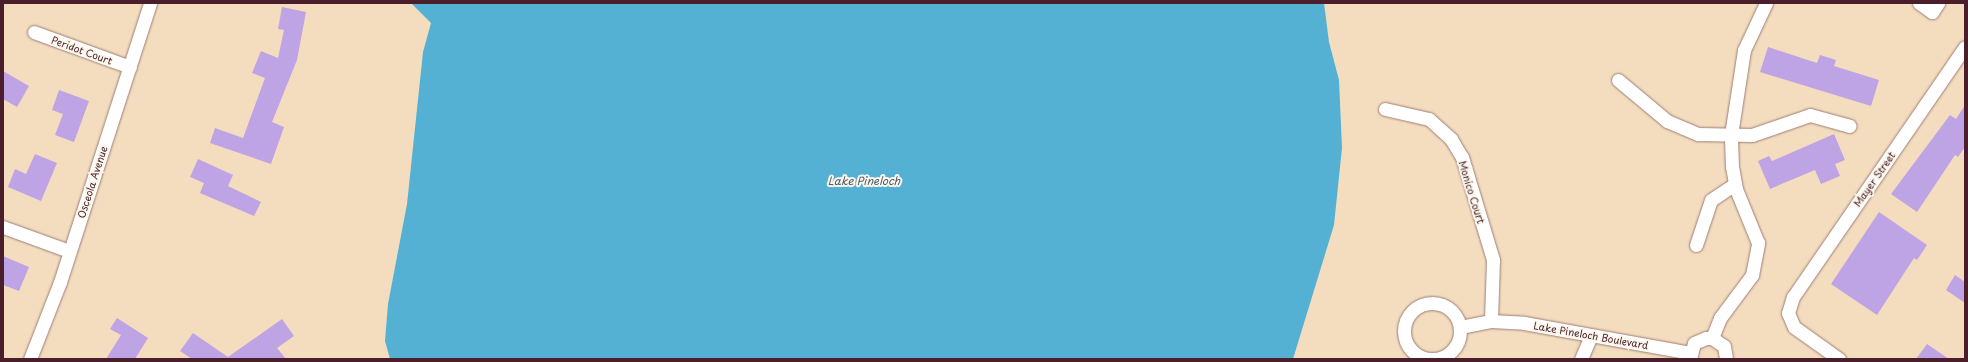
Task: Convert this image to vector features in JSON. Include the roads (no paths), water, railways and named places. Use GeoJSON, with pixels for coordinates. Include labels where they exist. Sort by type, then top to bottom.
{"type":"FeatureCollection","features":[{"type":"Feature","properties":{"kind":"street","name":"Osceola Avenue"},"geometry":{"type":"LineString","coordinates":[[30,359],[41,334],[69,251],[150,3]]}},
{"type":"Feature","properties":{"kind":"street"},"geometry":{"type":"LineString","coordinates":[[1726,359],[1724,346],[1712,338],[1720,318],[1752,274],[1758,243],[1735,184],[1731,135],[1744,50],[1766,3]]}},
{"type":"Feature","properties":{"kind":"street"},"geometry":{"type":"LineString","coordinates":[[1919,3],[1932,12],[1938,3]]}},
{"type":"Feature","properties":{"kind":"street","name":"Peridot Court"},"geometry":{"type":"LineString","coordinates":[[34,32],[130,67]]}},
{"type":"Feature","properties":{"kind":"street","name":"Mayer Street"},"geometry":{"type":"LineString","coordinates":[[1839,359],[1794,327],[1788,313],[1793,297],[1965,47]]}},
{"type":"Feature","properties":{"kind":"street"},"geometry":{"type":"LineString","coordinates":[[1618,80],[1667,121],[1698,134],[1752,135],[1810,115],[1850,126]]}},
{"type":"Feature","properties":{"kind":"street","name":"Monico Court"},"geometry":{"type":"LineString","coordinates":[[1385,109],[1430,120],[1451,139],[1462,157],[1493,260],[1492,321]]}},
{"type":"Feature","properties":{"kind":"street"},"geometry":{"type":"LineString","coordinates":[[1696,245],[1711,200],[1735,184]]}},
{"type":"Feature","properties":{"kind":"street"},"geometry":{"type":"LineString","coordinates":[[3,227],[69,251]]}},
{"type":"Feature","properties":{"kind":"street"},"geometry":{"type":"LineString","coordinates":[[1438,304],[1450,310],[1460,327],[1455,347],[1444,356],[1429,359],[1418,356],[1411,349],[1405,339],[1406,321],[1412,312],[1419,306],[1438,304]]}},
{"type":"Feature","properties":{"kind":"street","name":"Lake Pineloch Boulevard"},"geometry":{"type":"LineString","coordinates":[[1460,327],[1492,321],[1524,323],[1690,356],[1700,339],[1712,338]]}},
{"type":"Feature","properties":{"kind":"street"},"geometry":{"type":"LineString","coordinates":[[1581,359],[1591,336]]}},
{"type":"Feature","properties":{"kind":"water","name":"Lake Pineloch"},"geometry":{"type":"Polygon","coordinates":[[[411,3],[1324,3],[1329,42],[1339,80],[1342,148],[1334,225],[1293,359],[390,359],[385,341],[388,304],[407,204],[423,52],[431,23],[411,3]]]}}]}
